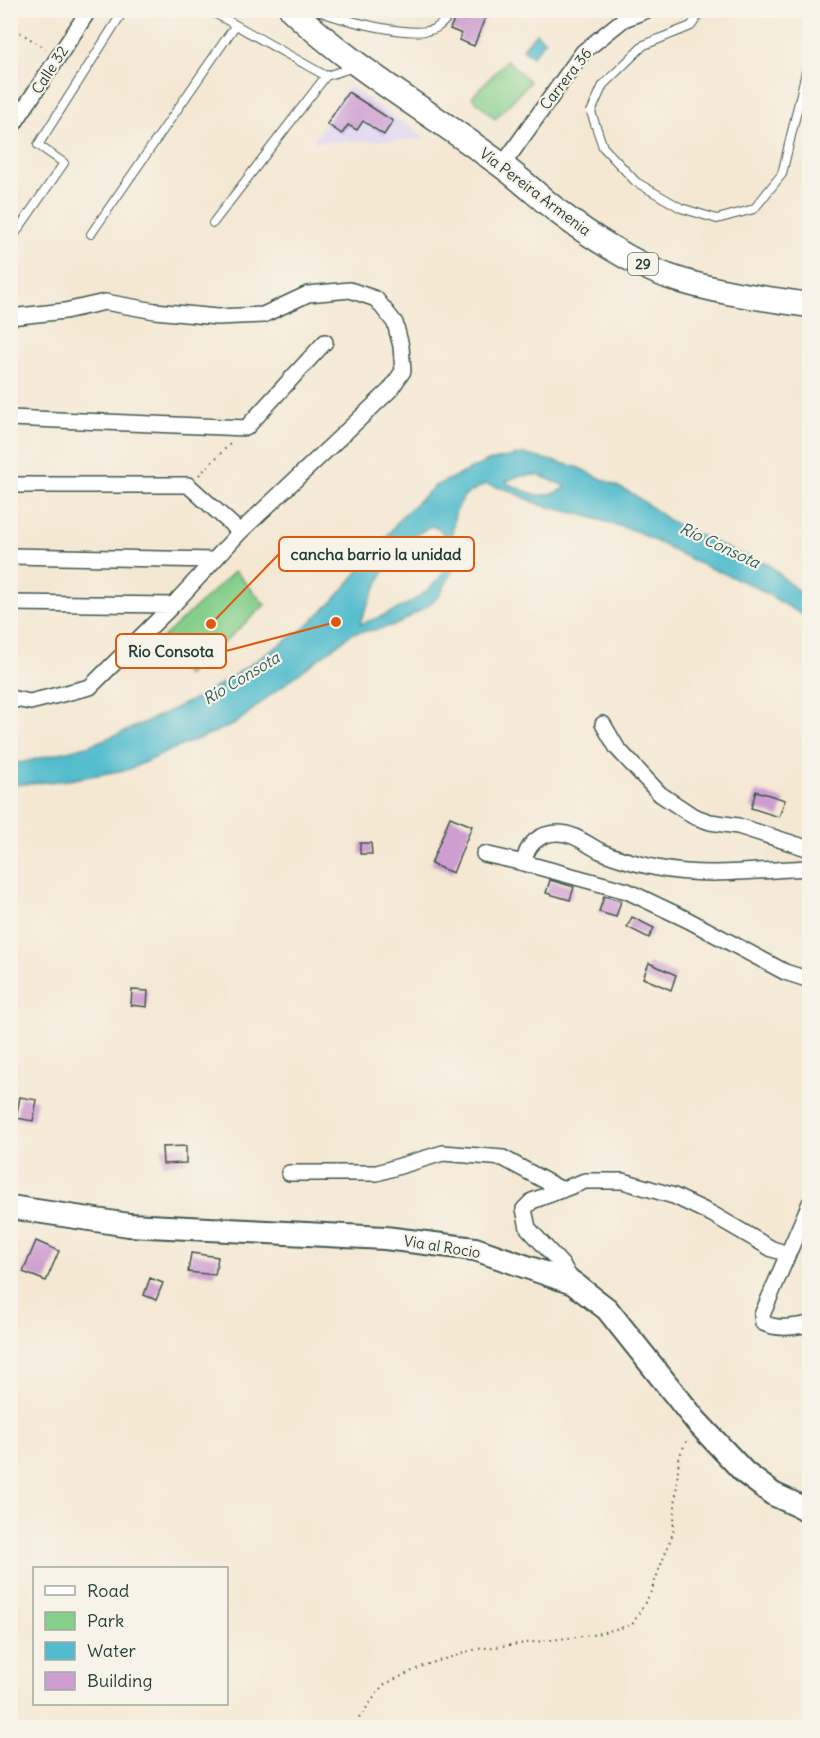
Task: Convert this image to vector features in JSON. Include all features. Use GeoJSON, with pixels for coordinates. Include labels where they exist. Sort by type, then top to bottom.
{"type":"FeatureCollection","features":[{"type":"Feature","properties":{"kind":"main road","name":"Vía Pereira Armenia"},"geometry":{"type":"LineString","coordinates":[[292,10],[358,65],[502,165],[561,215],[616,251],[666,275],[711,288],[810,305]]}},
{"type":"Feature","properties":{"kind":"main road","name":"Via al Rocio"},"geometry":{"type":"LineString","coordinates":[[10,1207],[129,1225],[385,1239],[475,1249],[573,1283],[607,1309],[696,1421],[746,1473],[773,1494],[810,1511]]}},
{"type":"Feature","properties":{"kind":"street","name":"Calle 32"},"geometry":{"type":"LineString","coordinates":[[10,130],[89,10]]}},
{"type":"Feature","properties":{"kind":"street","name":"Carrera 36"},"geometry":{"type":"LineString","coordinates":[[502,165],[583,52],[624,19],[647,10]]}},
{"type":"Feature","properties":{"kind":"street"},"geometry":{"type":"LineString","coordinates":[[10,317],[65,311],[105,302],[155,311],[217,317],[263,315],[308,294],[350,290],[376,299],[395,323],[404,371],[390,390],[240,532],[173,605],[90,687],[30,702],[10,698]]}},
{"type":"Feature","properties":{"kind":"street"},"geometry":{"type":"LineString","coordinates":[[10,418],[246,428],[325,342]]}},
{"type":"Feature","properties":{"kind":"street"},"geometry":{"type":"LineString","coordinates":[[10,485],[188,485],[240,532]]}},
{"type":"Feature","properties":{"kind":"street"},"geometry":{"type":"LineString","coordinates":[[10,556],[214,560]]}},
{"type":"Feature","properties":{"kind":"street"},"geometry":{"type":"LineString","coordinates":[[10,603],[173,605]]}},
{"type":"Feature","properties":{"kind":"street"},"geometry":{"type":"LineString","coordinates":[[603,724],[617,748],[660,794],[693,816],[710,822],[738,826],[810,849]]}},
{"type":"Feature","properties":{"kind":"street"},"geometry":{"type":"LineString","coordinates":[[524,863],[529,845],[539,837],[557,833],[575,836],[598,850],[660,869],[708,873],[810,868]]}},
{"type":"Feature","properties":{"kind":"street"},"geometry":{"type":"LineString","coordinates":[[484,854],[627,891],[785,972],[810,980]]}},
{"type":"Feature","properties":{"kind":"street"},"geometry":{"type":"LineString","coordinates":[[289,1173],[377,1173],[443,1153],[503,1158],[562,1190]]}},
{"type":"Feature","properties":{"kind":"street"},"geometry":{"type":"LineString","coordinates":[[573,1283],[563,1266],[528,1227],[524,1209],[532,1201],[585,1181],[623,1181],[674,1196],[712,1214],[772,1249],[788,1254]]}},
{"type":"Feature","properties":{"kind":"street"},"geometry":{"type":"LineString","coordinates":[[810,1203],[762,1315],[763,1323],[770,1326],[784,1328],[810,1324]]}},
{"type":"Feature","properties":{"kind":"lane"},"geometry":{"type":"LineString","coordinates":[[10,241],[64,163],[38,145],[124,10]]}},
{"type":"Feature","properties":{"kind":"lane"},"geometry":{"type":"LineString","coordinates":[[209,10],[326,76]]}},
{"type":"Feature","properties":{"kind":"lane"},"geometry":{"type":"LineString","coordinates":[[316,10],[345,20],[398,30],[423,32],[436,28],[445,21],[452,10]]}},
{"type":"Feature","properties":{"kind":"lane"},"geometry":{"type":"LineString","coordinates":[[702,10],[691,26],[644,45],[603,85],[591,112],[603,147],[636,182],[681,208],[717,219],[754,209],[782,174],[810,55]]}},
{"type":"Feature","properties":{"kind":"lane"},"geometry":{"type":"LineString","coordinates":[[91,234],[235,26]]}},
{"type":"Feature","properties":{"kind":"lane"},"geometry":{"type":"LineString","coordinates":[[213,223],[326,76],[358,65]]}},
{"type":"Feature","properties":{"kind":"path"},"geometry":{"type":"LineString","coordinates":[[10,26],[59,57]]}},
{"type":"Feature","properties":{"kind":"path"},"geometry":{"type":"LineString","coordinates":[[188,485],[246,428]]}},
{"type":"Feature","properties":{"kind":"path"},"geometry":{"type":"LineString","coordinates":[[352,1728],[383,1685],[425,1665],[477,1649],[592,1635],[632,1624],[650,1594],[673,1533],[679,1457],[696,1421]]}},
{"type":"Feature","properties":{"kind":"shaded area"},"geometry":{"type":"Polygon","coordinates":[[[348,86],[427,139],[313,142],[348,86]]]}},
{"type":"Feature","properties":{"kind":"green space"},"geometry":{"type":"Polygon","coordinates":[[[507,60],[530,82],[495,119],[472,97],[507,60]]]}},
{"type":"Feature","properties":{"kind":"green space"},"geometry":{"type":"Polygon","coordinates":[[[235,571],[265,605],[187,676],[157,643],[235,571]]]}},
{"type":"Feature","properties":{"kind":"water"},"geometry":{"type":"Polygon","coordinates":[[[536,33],[545,41],[532,57],[523,49],[536,33]]]}},
{"type":"Feature","properties":{"kind":"water","name":"Río Consota"},"geometry":{"type":"Polygon","coordinates":[[[523,454],[577,467],[633,494],[670,521],[736,553],[768,564],[809,601],[809,619],[754,586],[696,562],[636,531],[541,505],[508,490],[485,484],[464,496],[455,513],[452,534],[455,566],[439,596],[426,607],[398,624],[353,633],[235,724],[130,769],[69,780],[11,785],[11,761],[20,763],[87,746],[126,731],[199,697],[303,629],[332,602],[373,555],[401,517],[435,486],[488,461],[523,454]],[[538,475],[519,476],[506,481],[537,495],[550,494],[566,488],[538,475]],[[430,526],[409,541],[388,565],[360,624],[411,602],[440,577],[447,562],[448,546],[439,528],[430,526]]]}},
{"type":"Feature","properties":{"kind":"building"},"geometry":{"type":"Polygon","coordinates":[[[458,10],[480,10],[487,13],[474,46],[459,40],[462,34],[450,29],[458,10]]]}},
{"type":"Feature","properties":{"kind":"building"},"geometry":{"type":"Polygon","coordinates":[[[348,92],[393,121],[384,135],[363,121],[357,130],[348,125],[342,134],[327,124],[348,92]]]}},
{"type":"Feature","properties":{"kind":"building"},"geometry":{"type":"Polygon","coordinates":[[[756,791],[785,800],[779,817],[751,808],[756,791]]]}},
{"type":"Feature","properties":{"kind":"building"},"geometry":{"type":"Polygon","coordinates":[[[450,817],[472,826],[453,873],[431,864],[450,817]]]}},
{"type":"Feature","properties":{"kind":"building"},"geometry":{"type":"Polygon","coordinates":[[[360,843],[371,843],[372,854],[360,854],[360,843]]]}},
{"type":"Feature","properties":{"kind":"building"},"geometry":{"type":"Polygon","coordinates":[[[550,880],[574,887],[570,900],[546,893],[550,880]]]}},
{"type":"Feature","properties":{"kind":"building"},"geometry":{"type":"Polygon","coordinates":[[[604,896],[621,901],[616,917],[599,912],[604,896]]]}},
{"type":"Feature","properties":{"kind":"building"},"geometry":{"type":"Polygon","coordinates":[[[632,917],[654,928],[649,938],[627,927],[632,917]]]}},
{"type":"Feature","properties":{"kind":"building"},"geometry":{"type":"Polygon","coordinates":[[[649,963],[676,975],[671,990],[643,978],[649,963]]]}},
{"type":"Feature","properties":{"kind":"building"},"geometry":{"type":"Polygon","coordinates":[[[132,990],[148,991],[147,1007],[131,1005],[132,990]]]}},
{"type":"Feature","properties":{"kind":"building"},"geometry":{"type":"Polygon","coordinates":[[[20,1097],[37,1100],[33,1121],[16,1118],[20,1097]]]}},
{"type":"Feature","properties":{"kind":"building"},"geometry":{"type":"Polygon","coordinates":[[[186,1146],[186,1163],[163,1164],[162,1147],[186,1146]]]}},
{"type":"Feature","properties":{"kind":"building"},"geometry":{"type":"Polygon","coordinates":[[[36,1241],[59,1251],[46,1281],[23,1272],[36,1241]]]}},
{"type":"Feature","properties":{"kind":"building"},"geometry":{"type":"Polygon","coordinates":[[[191,1253],[218,1257],[215,1275],[188,1272],[191,1253]]]}},
{"type":"Feature","properties":{"kind":"building"},"geometry":{"type":"Polygon","coordinates":[[[150,1278],[163,1283],[156,1300],[144,1295],[150,1278]]]}},
{"type":"Feature","properties":{"kind":"place","name":"Rio Consota"},"geometry":{"type":"Point","coordinates":[336,622]}},
{"type":"Feature","properties":{"kind":"place","name":"cancha barrio la unidad"},"geometry":{"type":"Point","coordinates":[211,624]}}]}
